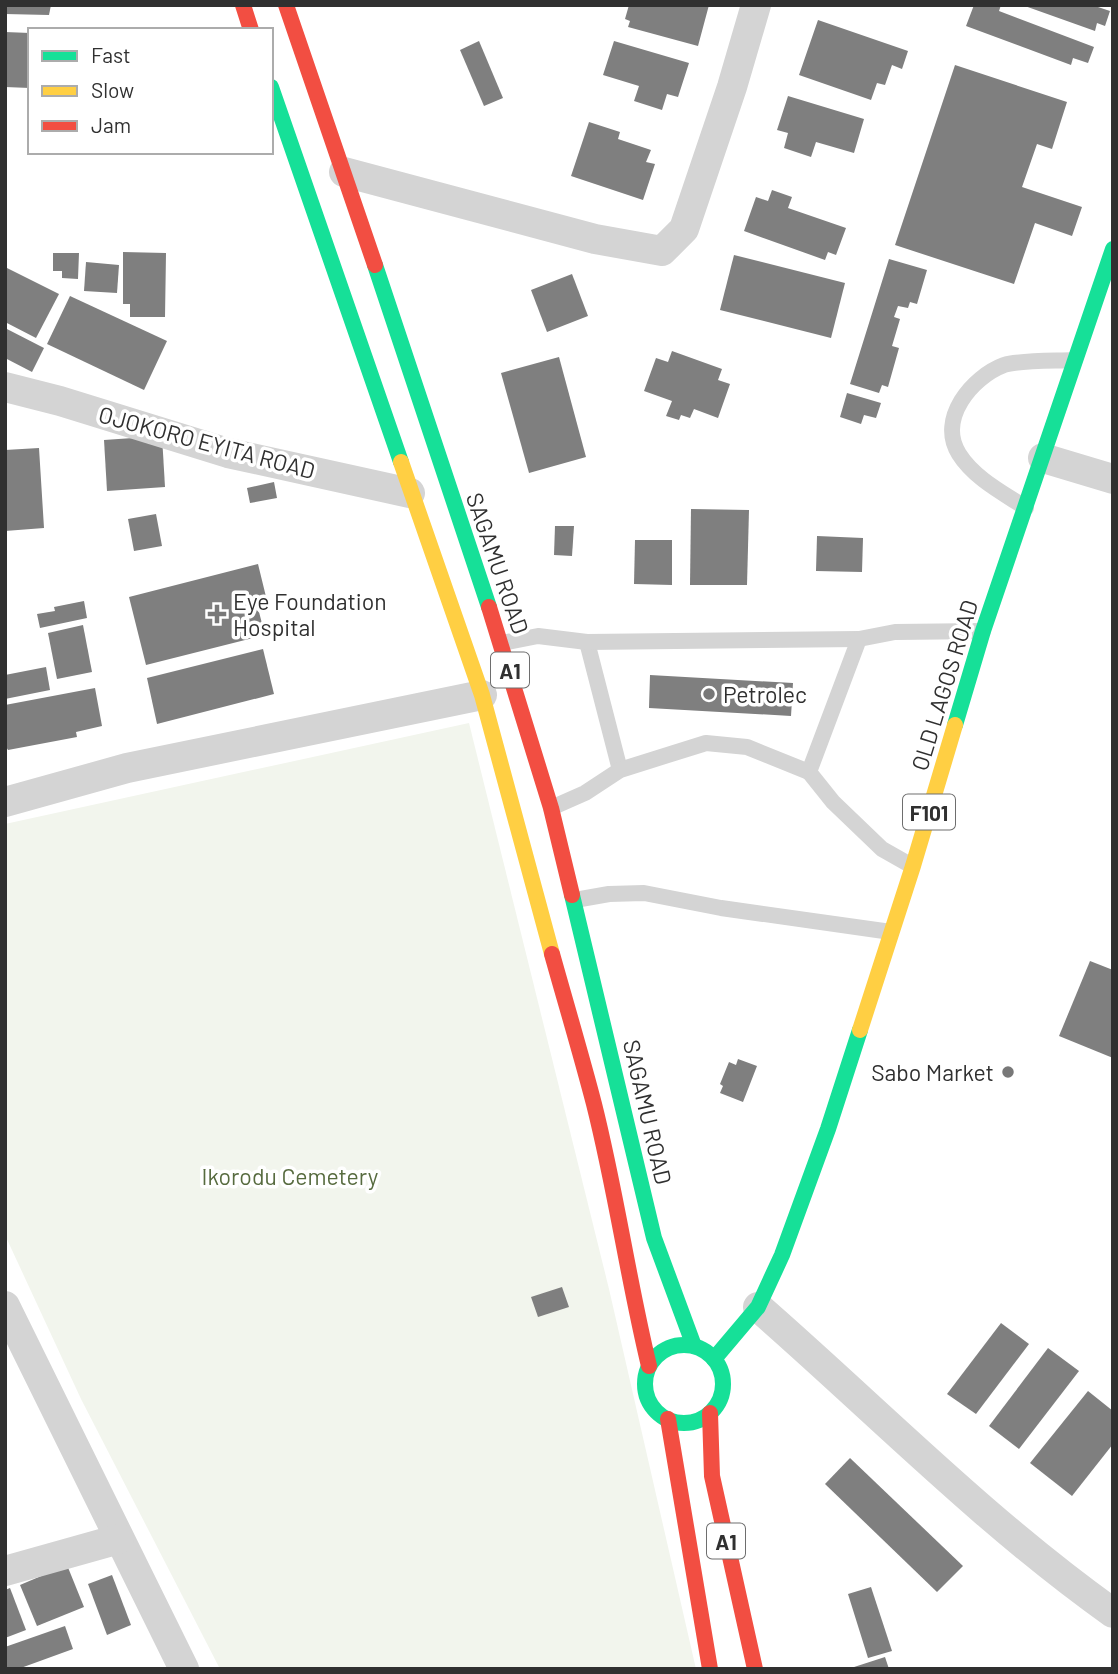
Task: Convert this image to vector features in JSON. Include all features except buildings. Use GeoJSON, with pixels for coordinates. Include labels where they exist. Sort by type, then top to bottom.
{"type":"FeatureCollection","features":[{"type":"Feature","properties":{"kind":"main road"},"geometry":{"type":"LineString","coordinates":[[243,5],[250,28]]}},
{"type":"Feature","properties":{"kind":"main road","name":"SAGAMU ROAD"},"geometry":{"type":"LineString","coordinates":[[286,5],[502,643],[575,900],[654,1238],[694,1346]]}},
{"type":"Feature","properties":{"kind":"main road","name":"A1"},"geometry":{"type":"LineString","coordinates":[[273,93],[482,695],[594,1104],[632,1296],[649,1366],[646,1391],[650,1403],[668,1419],[710,1669]]}},
{"type":"Feature","properties":{"kind":"main road","name":"OLD LAGOS ROAD"},"geometry":{"type":"LineString","coordinates":[[714,1359],[758,1307],[782,1255],[828,1129],[913,866],[983,631],[1113,249]]}},
{"type":"Feature","properties":{"kind":"main road"},"geometry":{"type":"LineString","coordinates":[[649,1366],[657,1356],[680,1345],[694,1346],[706,1351],[714,1359]]}},
{"type":"Feature","properties":{"kind":"main road","name":"A1"},"geometry":{"type":"LineString","coordinates":[[714,1359],[722,1371],[724,1384],[721,1398],[710,1413],[712,1476],[755,1669]]}},
{"type":"Feature","properties":{"kind":"main road"},"geometry":{"type":"LineString","coordinates":[[668,1419],[680,1423],[693,1422],[710,1413]]}},
{"type":"Feature","properties":{"kind":"street"},"geometry":{"type":"LineString","coordinates":[[344,172],[595,239],[662,251],[684,229],[732,87],[756,5]]}},
{"type":"Feature","properties":{"kind":"street","name":"OJOKORO EYITA ROAD"},"geometry":{"type":"LineString","coordinates":[[5,387],[60,401],[228,453],[410,493]]}},
{"type":"Feature","properties":{"kind":"street"},"geometry":{"type":"LineString","coordinates":[[1043,458],[1113,479]]}},
{"type":"Feature","properties":{"kind":"street"},"geometry":{"type":"LineString","coordinates":[[5,802],[127,768],[482,695]]}},
{"type":"Feature","properties":{"kind":"street"},"geometry":{"type":"LineString","coordinates":[[5,1306],[184,1669]]}},
{"type":"Feature","properties":{"kind":"street"},"geometry":{"type":"LineString","coordinates":[[758,1307],[849,1386],[903,1439],[998,1524],[1113,1613]]}},
{"type":"Feature","properties":{"kind":"street"},"geometry":{"type":"LineString","coordinates":[[5,1571],[119,1539]]}},
{"type":"Feature","properties":{"kind":"lane"},"geometry":{"type":"LineString","coordinates":[[1026,508],[982,479],[958,453],[951,430],[959,402],[977,379],[1006,364],[1074,360]]}},
{"type":"Feature","properties":{"kind":"lane"},"geometry":{"type":"LineString","coordinates":[[502,643],[538,636],[587,642],[859,639],[895,632],[983,631]]}},
{"type":"Feature","properties":{"kind":"lane"},"geometry":{"type":"LineString","coordinates":[[809,772],[859,639]]}},
{"type":"Feature","properties":{"kind":"lane"},"geometry":{"type":"LineString","coordinates":[[587,642],[621,770]]}},
{"type":"Feature","properties":{"kind":"lane"},"geometry":{"type":"LineString","coordinates":[[551,808],[585,793],[621,770],[706,743],[747,747],[809,772],[832,802],[882,849],[913,866]]}},
{"type":"Feature","properties":{"kind":"lane"},"geometry":{"type":"LineString","coordinates":[[575,900],[609,894],[644,894],[721,908],[891,932]]}},
{"type":"Feature","properties":{"kind":"green space","name":"Ikorodu Cemetery"},"geometry":{"type":"Polygon","coordinates":[[[469,723],[609,1289],[696,1669],[220,1669],[81,1399],[5,1235],[5,824],[469,723]]]}},
{"type":"Feature","properties":{"kind":"traffic: fast"},"geometry":{"type":"LineString","coordinates":[[273,93],[401,462]]}},
{"type":"Feature","properties":{"kind":"traffic: fast"},"geometry":{"type":"LineString","coordinates":[[955,725],[983,631],[1113,249]]}},
{"type":"Feature","properties":{"kind":"traffic: fast"},"geometry":{"type":"LineString","coordinates":[[375,265],[489,607]]}},
{"type":"Feature","properties":{"kind":"traffic: fast"},"geometry":{"type":"LineString","coordinates":[[572,895],[654,1238],[694,1346]]}},
{"type":"Feature","properties":{"kind":"traffic: fast"},"geometry":{"type":"LineString","coordinates":[[714,1359],[758,1307],[782,1255],[828,1129],[860,1030]]}},
{"type":"Feature","properties":{"kind":"traffic: fast"},"geometry":{"type":"LineString","coordinates":[[684,1345],[699,1348],[716,1362],[723,1384],[720,1399],[706,1416],[684,1423],[669,1420],[652,1406],[645,1384],[648,1369],[662,1352],[684,1345]]}},
{"type":"Feature","properties":{"kind":"traffic: slow"},"geometry":{"type":"LineString","coordinates":[[401,462],[482,695],[552,954]]}},
{"type":"Feature","properties":{"kind":"traffic: slow"},"geometry":{"type":"LineString","coordinates":[[860,1030],[955,725]]}},
{"type":"Feature","properties":{"kind":"traffic: jam"},"geometry":{"type":"LineString","coordinates":[[243,5],[250,28]]}},
{"type":"Feature","properties":{"kind":"traffic: jam"},"geometry":{"type":"LineString","coordinates":[[286,5],[375,265]]}},
{"type":"Feature","properties":{"kind":"traffic: jam"},"geometry":{"type":"LineString","coordinates":[[489,607],[551,808],[572,895]]}},
{"type":"Feature","properties":{"kind":"traffic: jam"},"geometry":{"type":"LineString","coordinates":[[552,954],[602,1137],[649,1366]]}},
{"type":"Feature","properties":{"kind":"traffic: jam"},"geometry":{"type":"LineString","coordinates":[[710,1413],[712,1476],[755,1669]]}},
{"type":"Feature","properties":{"kind":"traffic: jam"},"geometry":{"type":"LineString","coordinates":[[668,1419],[710,1669]]}},
{"type":"Feature","properties":{"kind":"place","name":"Eye Foundation Hospital"},"geometry":{"type":"Point","coordinates":[217,614]}},
{"type":"Feature","properties":{"kind":"place","name":"Petrolec"},"geometry":{"type":"Point","coordinates":[709,694]}},
{"type":"Feature","properties":{"kind":"place","name":"Sabo Market"},"geometry":{"type":"Point","coordinates":[1008,1072]}}]}
